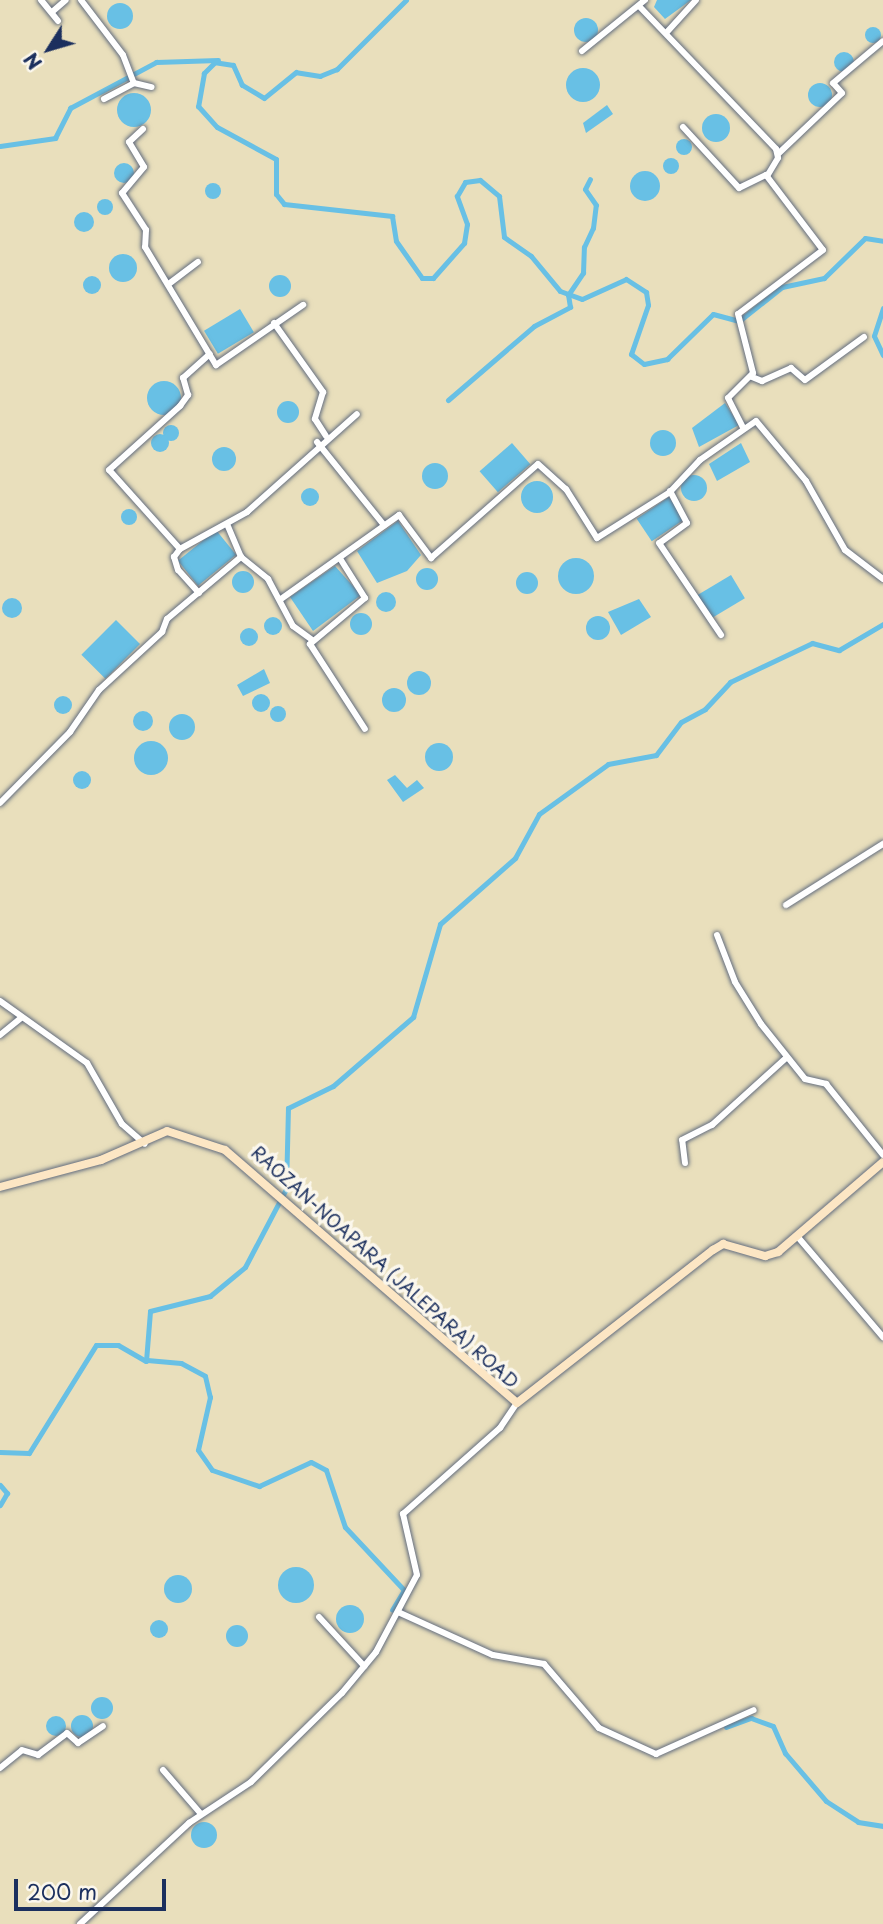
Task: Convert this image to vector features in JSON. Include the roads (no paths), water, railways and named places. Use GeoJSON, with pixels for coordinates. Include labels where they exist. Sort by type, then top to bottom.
{"type":"FeatureCollection","features":[{"type":"Feature","properties":{"kind":"main road","name":"RAOZAN-NOAPARA (JALEPARA) ROAD"},"geometry":{"type":"LineString","coordinates":[[0,1187],[149,1141],[163,1132],[225,1150],[272,1186],[517,1403],[713,1250],[723,1244],[765,1256],[797,1236],[883,1162]]}},
{"type":"Feature","properties":{"kind":"street"},"geometry":{"type":"LineString","coordinates":[[41,0],[58,21]]}},
{"type":"Feature","properties":{"kind":"street"},"geometry":{"type":"LineString","coordinates":[[52,12],[66,0]]}},
{"type":"Feature","properties":{"kind":"street"},"geometry":{"type":"LineString","coordinates":[[81,0],[130,70],[134,82]]}},
{"type":"Feature","properties":{"kind":"street"},"geometry":{"type":"LineString","coordinates":[[582,51],[645,0]]}},
{"type":"Feature","properties":{"kind":"street"},"geometry":{"type":"LineString","coordinates":[[667,32],[696,0]]}},
{"type":"Feature","properties":{"kind":"street"},"geometry":{"type":"LineString","coordinates":[[639,6],[667,32],[778,154]]}},
{"type":"Feature","properties":{"kind":"street"},"geometry":{"type":"LineString","coordinates":[[683,127],[739,188],[767,176],[778,154],[842,93],[833,83],[883,41]]}},
{"type":"Feature","properties":{"kind":"street"},"geometry":{"type":"LineString","coordinates":[[104,99],[134,82],[152,88]]}},
{"type":"Feature","properties":{"kind":"street"},"geometry":{"type":"LineString","coordinates":[[143,129],[129,142],[143,170],[122,193],[146,230],[142,241],[170,283],[216,365],[303,305]]}},
{"type":"Feature","properties":{"kind":"street"},"geometry":{"type":"LineString","coordinates":[[752,377],[741,319],[823,250],[767,176]]}},
{"type":"Feature","properties":{"kind":"street"},"geometry":{"type":"LineString","coordinates":[[170,283],[198,262]]}},
{"type":"Feature","properties":{"kind":"street"},"geometry":{"type":"LineString","coordinates":[[274,324],[323,392],[315,419],[326,436]]}},
{"type":"Feature","properties":{"kind":"street"},"geometry":{"type":"LineString","coordinates":[[752,377],[762,381],[791,368],[805,380],[864,337]]}},
{"type":"Feature","properties":{"kind":"street"},"geometry":{"type":"LineString","coordinates":[[180,549],[109,470],[180,406],[188,395],[183,378],[210,354]]}},
{"type":"Feature","properties":{"kind":"street"},"geometry":{"type":"LineString","coordinates":[[743,428],[728,398],[752,377]]}},
{"type":"Feature","properties":{"kind":"street"},"geometry":{"type":"LineString","coordinates":[[199,593],[178,570],[174,557],[180,549],[227,524],[326,436],[357,414]]}},
{"type":"Feature","properties":{"kind":"street"},"geometry":{"type":"LineString","coordinates":[[281,599],[341,560],[399,515],[431,558],[538,464],[566,489],[597,538],[670,491],[743,428],[764,423],[845,550],[883,579]]}},
{"type":"Feature","properties":{"kind":"street"},"geometry":{"type":"LineString","coordinates":[[318,443],[384,525]]}},
{"type":"Feature","properties":{"kind":"street"},"geometry":{"type":"LineString","coordinates":[[670,491],[687,523],[659,543],[720,635]]}},
{"type":"Feature","properties":{"kind":"street"},"geometry":{"type":"LineString","coordinates":[[227,524],[241,557],[281,599],[293,626],[312,640],[322,668],[365,729]]}},
{"type":"Feature","properties":{"kind":"street"},"geometry":{"type":"LineString","coordinates":[[0,803],[70,732],[99,690],[199,593],[241,557]]}},
{"type":"Feature","properties":{"kind":"street"},"geometry":{"type":"LineString","coordinates":[[312,640],[365,598],[341,560]]}},
{"type":"Feature","properties":{"kind":"street"},"geometry":{"type":"LineString","coordinates":[[786,905],[883,844]]}},
{"type":"Feature","properties":{"kind":"street"},"geometry":{"type":"LineString","coordinates":[[717,935],[748,1007],[805,1079],[826,1084],[883,1156]]}},
{"type":"Feature","properties":{"kind":"street"},"geometry":{"type":"LineString","coordinates":[[0,1001],[87,1063],[122,1124],[149,1141]]}},
{"type":"Feature","properties":{"kind":"street"},"geometry":{"type":"LineString","coordinates":[[0,1035],[22,1017]]}},
{"type":"Feature","properties":{"kind":"street"},"geometry":{"type":"LineString","coordinates":[[685,1163],[682,1140],[712,1125],[787,1057]]}},
{"type":"Feature","properties":{"kind":"street"},"geometry":{"type":"LineString","coordinates":[[797,1236],[883,1337]]}},
{"type":"Feature","properties":{"kind":"street"},"geometry":{"type":"LineString","coordinates":[[80,1924],[201,1814],[251,1782],[364,1667],[398,1612],[418,1567],[403,1514],[500,1429],[517,1403]]}},
{"type":"Feature","properties":{"kind":"street"},"geometry":{"type":"LineString","coordinates":[[398,1612],[493,1655],[544,1664],[599,1728],[656,1754],[754,1710]]}},
{"type":"Feature","properties":{"kind":"street"},"geometry":{"type":"LineString","coordinates":[[319,1617],[364,1667]]}},
{"type":"Feature","properties":{"kind":"street"},"geometry":{"type":"LineString","coordinates":[[0,1768],[22,1750],[38,1755],[67,1733],[78,1743],[103,1726]]}},
{"type":"Feature","properties":{"kind":"street"},"geometry":{"type":"LineString","coordinates":[[163,1770],[201,1814]]}},
{"type":"Feature","properties":{"kind":"water"},"geometry":{"type":"Polygon","coordinates":[[[657,0],[691,0],[665,19],[654,7],[657,0]]]}},
{"type":"Feature","properties":{"kind":"water"},"geometry":{"type":"Polygon","coordinates":[[[120,3],[129,7],[133,16],[129,25],[120,29],[111,25],[107,16],[111,7],[120,3]]]}},
{"type":"Feature","properties":{"kind":"water"},"geometry":{"type":"Polygon","coordinates":[[[586,18],[597,25],[598,30],[591,41],[586,42],[575,35],[574,30],[581,19],[586,18]]]}},
{"type":"Feature","properties":{"kind":"water"},"geometry":{"type":"Polygon","coordinates":[[[873,27],[879,29],[879,41],[873,43],[867,41],[865,35],[867,29],[873,27]]]}},
{"type":"Feature","properties":{"kind":"water"},"geometry":{"type":"Polygon","coordinates":[[[844,52],[851,55],[854,62],[851,69],[844,72],[837,69],[834,62],[837,55],[844,52]]]}},
{"type":"Feature","properties":{"kind":"water"},"geometry":{"type":"Polygon","coordinates":[[[583,68],[595,73],[600,85],[595,97],[583,102],[571,97],[566,85],[571,73],[583,68]]]}},
{"type":"Feature","properties":{"kind":"water"},"geometry":{"type":"Polygon","coordinates":[[[820,83],[829,86],[832,95],[829,104],[820,107],[811,104],[808,95],[811,86],[820,83]]]}},
{"type":"Feature","properties":{"kind":"water"},"geometry":{"type":"Polygon","coordinates":[[[134,93],[146,98],[151,110],[146,122],[134,127],[122,122],[117,110],[122,98],[134,93]]]}},
{"type":"Feature","properties":{"kind":"water"},"geometry":{"type":"Polygon","coordinates":[[[607,105],[613,114],[586,133],[583,123],[607,105]]]}},
{"type":"Feature","properties":{"kind":"water"},"geometry":{"type":"Polygon","coordinates":[[[716,114],[726,118],[730,128],[726,138],[716,142],[706,138],[702,128],[706,118],[716,114]]]}},
{"type":"Feature","properties":{"kind":"water"},"geometry":{"type":"Polygon","coordinates":[[[681,139],[687,139],[692,147],[690,153],[681,155],[676,150],[676,144],[681,139]]]}},
{"type":"Feature","properties":{"kind":"water"},"geometry":{"type":"Polygon","coordinates":[[[671,158],[677,160],[677,172],[671,174],[665,172],[663,166],[665,160],[671,158]]]}},
{"type":"Feature","properties":{"kind":"water"},"geometry":{"type":"Polygon","coordinates":[[[124,163],[131,166],[134,173],[131,180],[124,183],[117,180],[114,173],[117,166],[124,163]]]}},
{"type":"Feature","properties":{"kind":"water"},"geometry":{"type":"Polygon","coordinates":[[[645,171],[656,175],[660,186],[656,197],[645,201],[634,197],[630,186],[634,175],[645,171]]]}},
{"type":"Feature","properties":{"kind":"water"},"geometry":{"type":"Polygon","coordinates":[[[210,183],[216,183],[221,191],[219,197],[210,199],[205,194],[205,188],[210,183]]]}},
{"type":"Feature","properties":{"kind":"water"},"geometry":{"type":"Polygon","coordinates":[[[105,199],[113,207],[105,215],[97,207],[105,199]]]}},
{"type":"Feature","properties":{"kind":"water"},"geometry":{"type":"Polygon","coordinates":[[[84,212],[91,215],[94,222],[91,229],[84,232],[77,229],[74,222],[77,215],[84,212]]]}},
{"type":"Feature","properties":{"kind":"water"},"geometry":{"type":"Polygon","coordinates":[[[123,254],[133,258],[137,268],[133,278],[123,282],[113,278],[109,268],[113,258],[123,254]]]}},
{"type":"Feature","properties":{"kind":"water"},"geometry":{"type":"Polygon","coordinates":[[[280,275],[288,278],[291,286],[288,294],[280,297],[272,294],[269,286],[272,278],[280,275]]]}},
{"type":"Feature","properties":{"kind":"water"},"geometry":{"type":"Polygon","coordinates":[[[92,276],[98,279],[101,285],[98,291],[92,294],[86,291],[83,285],[86,279],[92,276]]]}},
{"type":"Feature","properties":{"kind":"water"},"geometry":{"type":"Polygon","coordinates":[[[240,309],[254,332],[218,354],[204,331],[240,309]]]}},
{"type":"Feature","properties":{"kind":"water"},"geometry":{"type":"Polygon","coordinates":[[[164,381],[176,386],[181,398],[176,410],[164,415],[152,410],[147,398],[152,386],[164,381]]]}},
{"type":"Feature","properties":{"kind":"water"},"geometry":{"type":"Polygon","coordinates":[[[288,401],[296,404],[299,412],[296,420],[288,423],[280,420],[277,412],[280,404],[288,401]]]}},
{"type":"Feature","properties":{"kind":"water"},"geometry":{"type":"Polygon","coordinates":[[[725,403],[739,425],[699,447],[692,428],[725,403]]]}},
{"type":"Feature","properties":{"kind":"water"},"geometry":{"type":"Polygon","coordinates":[[[171,425],[179,433],[171,441],[163,433],[171,425]]]}},
{"type":"Feature","properties":{"kind":"water"},"geometry":{"type":"Polygon","coordinates":[[[663,430],[672,434],[676,443],[672,452],[663,456],[654,452],[650,443],[654,434],[663,430]]]}},
{"type":"Feature","properties":{"kind":"water"},"geometry":{"type":"Polygon","coordinates":[[[160,434],[166,437],[169,443],[166,449],[160,452],[154,449],[151,443],[154,437],[160,434]]]}},
{"type":"Feature","properties":{"kind":"water"},"geometry":{"type":"Polygon","coordinates":[[[512,443],[530,464],[498,492],[480,471],[512,443]]]}},
{"type":"Feature","properties":{"kind":"water"},"geometry":{"type":"Polygon","coordinates":[[[741,443],[750,462],[717,481],[709,464],[741,443]]]}},
{"type":"Feature","properties":{"kind":"water"},"geometry":{"type":"Polygon","coordinates":[[[219,447],[229,447],[236,454],[236,464],[229,471],[219,471],[212,464],[212,454],[219,447]]]}},
{"type":"Feature","properties":{"kind":"water"},"geometry":{"type":"Polygon","coordinates":[[[435,463],[444,467],[448,476],[444,485],[435,489],[426,485],[422,476],[426,467],[435,463]]]}},
{"type":"Feature","properties":{"kind":"water"},"geometry":{"type":"Polygon","coordinates":[[[694,475],[703,479],[707,488],[703,497],[694,501],[685,497],[681,488],[685,479],[694,475]]]}},
{"type":"Feature","properties":{"kind":"water"},"geometry":{"type":"Polygon","coordinates":[[[537,481],[548,486],[553,497],[548,508],[537,513],[526,508],[521,497],[526,486],[537,481]]]}},
{"type":"Feature","properties":{"kind":"water"},"geometry":{"type":"Polygon","coordinates":[[[310,488],[316,491],[319,497],[316,503],[310,506],[304,503],[301,497],[304,491],[310,488]]]}},
{"type":"Feature","properties":{"kind":"water"},"geometry":{"type":"Polygon","coordinates":[[[669,497],[684,519],[652,541],[637,519],[669,497]]]}},
{"type":"Feature","properties":{"kind":"water"},"geometry":{"type":"Polygon","coordinates":[[[126,509],[132,509],[137,517],[135,523],[126,525],[121,520],[121,514],[126,509]]]}},
{"type":"Feature","properties":{"kind":"water"},"geometry":{"type":"Polygon","coordinates":[[[398,521],[421,555],[407,571],[377,583],[357,551],[398,521]]]}},
{"type":"Feature","properties":{"kind":"water"},"geometry":{"type":"Polygon","coordinates":[[[216,530],[236,555],[198,586],[178,561],[216,530]]]}},
{"type":"Feature","properties":{"kind":"water"},"geometry":{"type":"Polygon","coordinates":[[[576,558],[589,563],[594,576],[589,589],[576,594],[563,589],[558,576],[563,563],[576,558]]]}},
{"type":"Feature","properties":{"kind":"water"},"geometry":{"type":"Polygon","coordinates":[[[335,566],[361,595],[313,631],[290,597],[335,566]]]}},
{"type":"Feature","properties":{"kind":"water"},"geometry":{"type":"Polygon","coordinates":[[[427,568],[435,571],[438,579],[435,587],[427,590],[419,587],[416,579],[419,571],[427,568]]]}},
{"type":"Feature","properties":{"kind":"water"},"geometry":{"type":"Polygon","coordinates":[[[243,571],[251,574],[254,582],[251,590],[243,593],[235,590],[232,582],[235,574],[243,571]]]}},
{"type":"Feature","properties":{"kind":"water"},"geometry":{"type":"Polygon","coordinates":[[[527,572],[535,575],[538,583],[535,591],[527,594],[519,591],[516,583],[519,575],[527,572]]]}},
{"type":"Feature","properties":{"kind":"water"},"geometry":{"type":"Polygon","coordinates":[[[731,575],[745,598],[711,618],[698,595],[731,575]]]}},
{"type":"Feature","properties":{"kind":"water"},"geometry":{"type":"Polygon","coordinates":[[[386,592],[393,595],[396,602],[393,609],[386,612],[379,609],[376,602],[379,595],[386,592]]]}},
{"type":"Feature","properties":{"kind":"water"},"geometry":{"type":"Polygon","coordinates":[[[12,598],[19,601],[22,608],[19,615],[12,618],[5,615],[2,608],[5,601],[12,598]]]}},
{"type":"Feature","properties":{"kind":"water"},"geometry":{"type":"Polygon","coordinates":[[[639,599],[651,617],[621,635],[608,612],[639,599]]]}},
{"type":"Feature","properties":{"kind":"water"},"geometry":{"type":"Polygon","coordinates":[[[361,613],[369,616],[372,624],[369,632],[361,635],[353,632],[350,624],[353,616],[361,613]]]}},
{"type":"Feature","properties":{"kind":"water"},"geometry":{"type":"Polygon","coordinates":[[[598,616],[606,620],[610,628],[606,636],[598,640],[590,636],[586,628],[590,620],[598,616]]]}},
{"type":"Feature","properties":{"kind":"water"},"geometry":{"type":"Polygon","coordinates":[[[269,617],[277,617],[282,626],[280,633],[269,635],[264,630],[264,622],[269,617]]]}},
{"type":"Feature","properties":{"kind":"water"},"geometry":{"type":"Polygon","coordinates":[[[116,620],[140,644],[105,679],[81,655],[116,620]]]}},
{"type":"Feature","properties":{"kind":"water"},"geometry":{"type":"Polygon","coordinates":[[[249,628],[255,631],[258,637],[255,643],[249,646],[243,643],[240,637],[243,631],[249,628]]]}},
{"type":"Feature","properties":{"kind":"water"},"geometry":{"type":"Polygon","coordinates":[[[264,669],[270,683],[243,696],[237,685],[264,669]]]}},
{"type":"Feature","properties":{"kind":"water"},"geometry":{"type":"Polygon","coordinates":[[[419,671],[427,675],[431,683],[427,691],[419,695],[411,691],[407,683],[411,675],[419,671]]]}},
{"type":"Feature","properties":{"kind":"water"},"geometry":{"type":"Polygon","coordinates":[[[394,688],[403,691],[406,700],[403,709],[394,712],[385,709],[382,700],[385,691],[394,688]]]}},
{"type":"Feature","properties":{"kind":"water"},"geometry":{"type":"Polygon","coordinates":[[[261,694],[267,697],[270,703],[267,709],[261,712],[255,709],[252,703],[255,697],[261,694]]]}},
{"type":"Feature","properties":{"kind":"water"},"geometry":{"type":"Polygon","coordinates":[[[63,696],[69,699],[72,705],[69,711],[63,714],[57,711],[54,705],[57,699],[63,696]]]}},
{"type":"Feature","properties":{"kind":"water"},"geometry":{"type":"Polygon","coordinates":[[[275,706],[281,706],[286,714],[284,720],[275,722],[270,717],[270,711],[275,706]]]}},
{"type":"Feature","properties":{"kind":"water"},"geometry":{"type":"Polygon","coordinates":[[[143,711],[150,714],[153,721],[150,728],[143,731],[136,728],[133,721],[136,714],[143,711]]]}},
{"type":"Feature","properties":{"kind":"water"},"geometry":{"type":"Polygon","coordinates":[[[182,714],[191,718],[195,727],[191,736],[182,740],[173,736],[169,727],[173,718],[182,714]]]}},
{"type":"Feature","properties":{"kind":"water"},"geometry":{"type":"Polygon","coordinates":[[[151,741],[163,746],[168,758],[163,770],[151,775],[139,770],[134,758],[139,746],[151,741]]]}},
{"type":"Feature","properties":{"kind":"water"},"geometry":{"type":"Polygon","coordinates":[[[439,743],[449,747],[453,757],[449,767],[439,771],[429,767],[425,757],[429,747],[439,743]]]}},
{"type":"Feature","properties":{"kind":"water"},"geometry":{"type":"Polygon","coordinates":[[[82,771],[88,774],[91,780],[88,786],[82,789],[76,786],[73,780],[76,774],[82,771]]]}},
{"type":"Feature","properties":{"kind":"water"},"geometry":{"type":"Polygon","coordinates":[[[395,775],[407,788],[417,780],[424,788],[403,802],[387,780],[395,775]]]}},
{"type":"Feature","properties":{"kind":"water"},"geometry":{"type":"Polygon","coordinates":[[[296,1567],[309,1572],[314,1585],[309,1598],[296,1603],[283,1598],[278,1585],[283,1572],[296,1567]]]}},
{"type":"Feature","properties":{"kind":"water"},"geometry":{"type":"Polygon","coordinates":[[[178,1575],[188,1579],[192,1589],[188,1599],[178,1603],[168,1599],[164,1589],[168,1579],[178,1575]]]}},
{"type":"Feature","properties":{"kind":"water"},"geometry":{"type":"Polygon","coordinates":[[[350,1605],[360,1609],[364,1619],[360,1629],[350,1633],[340,1629],[336,1619],[340,1609],[350,1605]]]}},
{"type":"Feature","properties":{"kind":"water"},"geometry":{"type":"Polygon","coordinates":[[[159,1620],[165,1623],[168,1629],[165,1635],[159,1638],[153,1635],[150,1629],[153,1623],[159,1620]]]}},
{"type":"Feature","properties":{"kind":"water"},"geometry":{"type":"Polygon","coordinates":[[[237,1625],[245,1628],[248,1636],[245,1644],[237,1647],[229,1644],[226,1636],[229,1628],[237,1625]]]}},
{"type":"Feature","properties":{"kind":"water"},"geometry":{"type":"Polygon","coordinates":[[[102,1697],[110,1700],[113,1708],[110,1716],[102,1719],[94,1716],[91,1708],[94,1700],[102,1697]]]}},
{"type":"Feature","properties":{"kind":"water"},"geometry":{"type":"Polygon","coordinates":[[[82,1715],[90,1718],[93,1726],[90,1734],[82,1737],[74,1734],[71,1726],[74,1718],[82,1715]]]}},
{"type":"Feature","properties":{"kind":"water"},"geometry":{"type":"Polygon","coordinates":[[[56,1716],[63,1719],[66,1726],[63,1733],[56,1736],[49,1733],[46,1726],[49,1719],[56,1716]]]}},
{"type":"Feature","properties":{"kind":"water"},"geometry":{"type":"Polygon","coordinates":[[[204,1822],[213,1826],[217,1835],[213,1844],[204,1848],[195,1844],[191,1835],[195,1826],[204,1822]]]}},
{"type":"Feature","properties":{"kind":"waterway"},"geometry":{"type":"LineString","coordinates":[[406,0],[337,69],[320,76],[296,72],[264,98],[242,85],[233,65],[215,62],[204,73],[198,106],[217,127],[276,159],[276,194],[284,204],[392,216],[396,241],[422,278],[433,278],[464,243],[467,224],[457,196],[465,182],[480,180],[499,196],[504,237],[531,256],[560,291],[582,299],[626,279],[646,292],[648,305],[631,354],[644,364],[667,359],[713,314],[739,321],[782,287],[824,278],[865,238],[883,241]]}},
{"type":"Feature","properties":{"kind":"waterway"},"geometry":{"type":"LineString","coordinates":[[0,146],[55,138],[70,108],[156,62],[218,60]]}},
{"type":"Feature","properties":{"kind":"waterway"},"geometry":{"type":"LineString","coordinates":[[448,400],[534,326],[570,307],[568,295],[583,273],[584,247],[593,228],[596,205],[585,189],[590,179]]}},
{"type":"Feature","properties":{"kind":"waterway"},"geometry":{"type":"LineString","coordinates":[[883,308],[874,336],[883,355]]}},
{"type":"Feature","properties":{"kind":"waterway"},"geometry":{"type":"LineString","coordinates":[[0,1452],[29,1453],[96,1345],[118,1345],[146,1361],[150,1311],[210,1296],[245,1267],[286,1189],[288,1108],[333,1086],[413,1017],[440,924],[515,858],[539,814],[608,764],[656,755],[681,722],[705,709],[730,682],[812,643],[839,650],[883,624]]}},
{"type":"Feature","properties":{"kind":"waterway"},"geometry":{"type":"LineString","coordinates":[[147,1360],[181,1363],[205,1376],[210,1397],[198,1450],[212,1470],[259,1486],[311,1462],[326,1470],[345,1527],[404,1590],[392,1610]]}},
{"type":"Feature","properties":{"kind":"waterway"},"geometry":{"type":"LineString","coordinates":[[0,1485],[7,1493],[0,1505]]}},
{"type":"Feature","properties":{"kind":"waterway"},"geometry":{"type":"LineString","coordinates":[[726,1727],[751,1718],[773,1726],[785,1753],[826,1801],[858,1822],[883,1826]]}}]}
